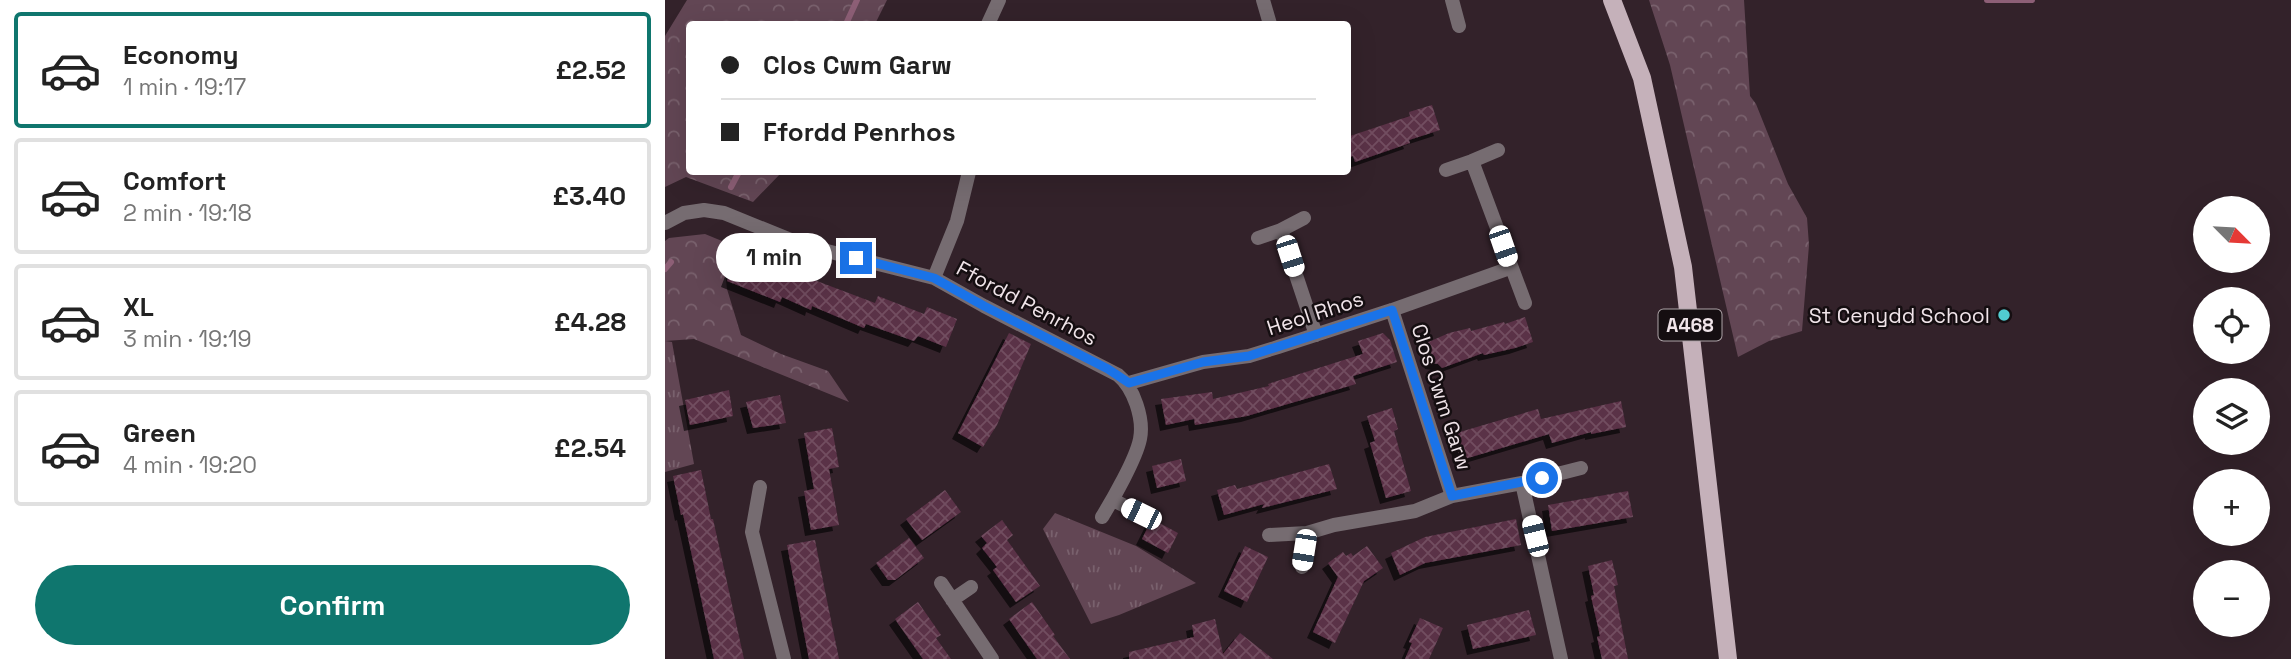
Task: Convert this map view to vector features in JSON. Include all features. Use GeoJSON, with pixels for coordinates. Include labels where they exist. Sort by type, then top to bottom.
{"type":"FeatureCollection","features":[{"type":"Feature","properties":{"kind":"main road","name":"A468"},"geometry":{"type":"LineString","coordinates":[[1612,0],[1642,78],[1683,267],[1728,659]]}},
{"type":"Feature","properties":{"kind":"street"},"geometry":{"type":"LineString","coordinates":[[989,21],[999,0]]}},
{"type":"Feature","properties":{"kind":"street"},"geometry":{"type":"LineString","coordinates":[[1263,0],[1269,21]]}},
{"type":"Feature","properties":{"kind":"street"},"geometry":{"type":"LineString","coordinates":[[1452,0],[1459,26]]}},
{"type":"Feature","properties":{"kind":"street"},"geometry":{"type":"LineString","coordinates":[[1446,170],[1498,149]]}},
{"type":"Feature","properties":{"kind":"street"},"geometry":{"type":"LineString","coordinates":[[1472,161],[1525,303]]}},
{"type":"Feature","properties":{"kind":"street"},"geometry":{"type":"LineString","coordinates":[[934,278],[957,221],[968,175]]}},
{"type":"Feature","properties":{"kind":"street","name":"Ffordd Penrhos"},"geometry":{"type":"LineString","coordinates":[[665,223],[684,213],[704,210],[724,214],[803,245],[934,278],[1108,369],[1129,383]]}},
{"type":"Feature","properties":{"kind":"street"},"geometry":{"type":"LineString","coordinates":[[1258,238],[1304,218]]}},
{"type":"Feature","properties":{"kind":"street"},"geometry":{"type":"LineString","coordinates":[[1281,230],[1316,335]]}},
{"type":"Feature","properties":{"kind":"street","name":"Heol Rhos"},"geometry":{"type":"LineString","coordinates":[[1129,383],[1203,362],[1249,356],[1510,268]]}},
{"type":"Feature","properties":{"kind":"street","name":"Clos Cwm Garw"},"geometry":{"type":"LineString","coordinates":[[1392,310],[1452,496]]}},
{"type":"Feature","properties":{"kind":"street"},"geometry":{"type":"LineString","coordinates":[[1102,517],[1113,500],[1140,441],[1141,428],[1129,383]]}},
{"type":"Feature","properties":{"kind":"street","name":"Clos Cwm Garw"},"geometry":{"type":"LineString","coordinates":[[1269,535],[1307,533],[1334,525],[1415,510],[1452,496],[1522,483],[1581,468]]}},
{"type":"Feature","properties":{"kind":"street"},"geometry":{"type":"LineString","coordinates":[[1522,483],[1561,659]]}},
{"type":"Feature","properties":{"kind":"street"},"geometry":{"type":"LineString","coordinates":[[760,487],[752,532],[784,659]]}},
{"type":"Feature","properties":{"kind":"street"},"geometry":{"type":"LineString","coordinates":[[1113,500],[1141,514]]}},
{"type":"Feature","properties":{"kind":"street"},"geometry":{"type":"LineString","coordinates":[[1302,566],[1307,533]]}},
{"type":"Feature","properties":{"kind":"street"},"geometry":{"type":"LineString","coordinates":[[941,583],[992,659]]}},
{"type":"Feature","properties":{"kind":"street"},"geometry":{"type":"LineString","coordinates":[[952,600],[971,587]]}},
{"type":"Feature","properties":{"kind":"green space"},"geometry":{"type":"Polygon","coordinates":[[[687,0],[887,0],[876,21],[686,21],[686,175],[779,175],[753,202],[686,177],[665,187],[665,36],[687,0]]]}},
{"type":"Feature","properties":{"kind":"green space"},"geometry":{"type":"Polygon","coordinates":[[[1649,0],[1744,0],[1750,96],[1756,104],[1788,184],[1807,218],[1809,245],[1802,331],[1769,341],[1738,357],[1670,65],[1649,0]]]}},
{"type":"Feature","properties":{"kind":"green space"},"geometry":{"type":"Polygon","coordinates":[[[705,234],[722,241],[727,289],[741,335],[781,354],[828,371],[849,402],[694,339],[665,341],[665,241],[669,238],[705,234]]]}},
{"type":"Feature","properties":{"kind":"green space"},"geometry":{"type":"Polygon","coordinates":[[[665,341],[672,342],[694,464],[665,472],[665,341]]]}},
{"type":"Feature","properties":{"kind":"green space"},"geometry":{"type":"Polygon","coordinates":[[[1055,513],[1136,546],[1196,583],[1091,624],[1043,529],[1055,513]]]}},
{"type":"Feature","properties":{"kind":"building"},"geometry":{"type":"Polygon","coordinates":[[[1432,105],[1440,130],[1355,162],[1351,157],[1351,136],[1410,116],[1409,112],[1432,105]]]}},
{"type":"Feature","properties":{"kind":"building"},"geometry":{"type":"Polygon","coordinates":[[[737,255],[757,263],[756,266],[799,281],[801,275],[875,303],[878,296],[924,314],[927,307],[957,319],[946,347],[918,336],[914,341],[866,324],[864,328],[812,306],[811,310],[782,297],[780,302],[727,281],[737,255]]]}},
{"type":"Feature","properties":{"kind":"building"},"geometry":{"type":"Polygon","coordinates":[[[1525,317],[1533,342],[1484,355],[1483,353],[1442,368],[1431,363],[1424,344],[1449,333],[1470,328],[1471,331],[1504,322],[1505,324],[1525,317]]]}},
{"type":"Feature","properties":{"kind":"building"},"geometry":{"type":"Polygon","coordinates":[[[1009,333],[1031,344],[997,425],[983,447],[958,433],[1009,333]]]}},
{"type":"Feature","properties":{"kind":"building"},"geometry":{"type":"Polygon","coordinates":[[[1383,333],[1390,340],[1397,362],[1353,376],[1356,384],[1247,416],[1195,425],[1194,419],[1166,425],[1161,399],[1212,392],[1213,399],[1269,386],[1268,384],[1363,354],[1358,341],[1383,333]]]}},
{"type":"Feature","properties":{"kind":"building"},"geometry":{"type":"Polygon","coordinates":[[[729,390],[733,416],[690,425],[685,400],[729,390]]]}},
{"type":"Feature","properties":{"kind":"building"},"geometry":{"type":"Polygon","coordinates":[[[780,395],[786,423],[753,428],[746,402],[780,395]]]}},
{"type":"Feature","properties":{"kind":"building"},"geometry":{"type":"Polygon","coordinates":[[[1621,401],[1626,427],[1591,432],[1552,443],[1549,434],[1461,460],[1453,434],[1538,409],[1541,419],[1621,401]]]}},
{"type":"Feature","properties":{"kind":"building"},"geometry":{"type":"Polygon","coordinates":[[[1392,408],[1398,429],[1394,431],[1411,491],[1386,498],[1370,443],[1375,441],[1367,416],[1392,408]]]}},
{"type":"Feature","properties":{"kind":"building"},"geometry":{"type":"Polygon","coordinates":[[[832,428],[839,467],[829,469],[839,525],[811,530],[804,491],[814,489],[804,433],[832,428]]]}},
{"type":"Feature","properties":{"kind":"building"},"geometry":{"type":"Polygon","coordinates":[[[1181,459],[1186,481],[1157,488],[1152,466],[1181,459]]]}},
{"type":"Feature","properties":{"kind":"building"},"geometry":{"type":"Polygon","coordinates":[[[1329,464],[1337,489],[1224,515],[1217,490],[1235,485],[1237,489],[1329,464]]]}},
{"type":"Feature","properties":{"kind":"building"},"geometry":{"type":"Polygon","coordinates":[[[701,470],[744,659],[714,659],[683,514],[681,515],[673,476],[701,470]]]}},
{"type":"Feature","properties":{"kind":"building"},"geometry":{"type":"Polygon","coordinates":[[[945,490],[961,512],[922,540],[906,519],[945,490]]]}},
{"type":"Feature","properties":{"kind":"building"},"geometry":{"type":"Polygon","coordinates":[[[1628,491],[1633,517],[1552,531],[1548,505],[1628,491]]]}},
{"type":"Feature","properties":{"kind":"building"},"geometry":{"type":"Polygon","coordinates":[[[1152,519],[1178,533],[1168,553],[1142,539],[1152,519]]]}},
{"type":"Feature","properties":{"kind":"building"},"geometry":{"type":"Polygon","coordinates":[[[1516,519],[1521,545],[1425,563],[1400,575],[1391,553],[1425,537],[1516,519]]]}},
{"type":"Feature","properties":{"kind":"building"},"geometry":{"type":"Polygon","coordinates":[[[1002,520],[1013,535],[1007,540],[1040,586],[1016,602],[993,570],[997,567],[982,548],[987,543],[981,536],[1002,520]]]}},
{"type":"Feature","properties":{"kind":"building"},"geometry":{"type":"Polygon","coordinates":[[[909,538],[924,558],[895,580],[888,580],[876,563],[909,538]]]}},
{"type":"Feature","properties":{"kind":"building"},"geometry":{"type":"Polygon","coordinates":[[[815,540],[839,659],[809,659],[787,545],[815,540]]]}},
{"type":"Feature","properties":{"kind":"building"},"geometry":{"type":"Polygon","coordinates":[[[1245,546],[1268,557],[1247,602],[1224,591],[1245,546]]]}},
{"type":"Feature","properties":{"kind":"building"},"geometry":{"type":"Polygon","coordinates":[[[1367,546],[1383,568],[1364,581],[1335,643],[1313,632],[1338,577],[1328,563],[1343,552],[1346,556],[1351,553],[1353,556],[1367,546]]]}},
{"type":"Feature","properties":{"kind":"building"},"geometry":{"type":"Polygon","coordinates":[[[1612,560],[1618,585],[1614,586],[1628,659],[1602,659],[1597,637],[1600,636],[1591,596],[1594,595],[1588,566],[1612,560]]]}},
{"type":"Feature","properties":{"kind":"building"},"geometry":{"type":"Polygon","coordinates":[[[918,602],[941,635],[936,638],[951,659],[923,659],[895,619],[918,602]]]}},
{"type":"Feature","properties":{"kind":"building"},"geometry":{"type":"Polygon","coordinates":[[[1032,602],[1070,659],[1037,659],[1009,619],[1032,602]]]}},
{"type":"Feature","properties":{"kind":"building"},"geometry":{"type":"Polygon","coordinates":[[[1529,610],[1536,635],[1473,649],[1467,625],[1529,610]]]}},
{"type":"Feature","properties":{"kind":"building"},"geometry":{"type":"Polygon","coordinates":[[[1420,618],[1443,628],[1429,659],[1405,659],[1412,643],[1409,642],[1420,618]]]}},
{"type":"Feature","properties":{"kind":"building"},"geometry":{"type":"Polygon","coordinates":[[[1215,619],[1223,654],[1240,633],[1273,659],[1129,659],[1129,652],[1194,637],[1192,625],[1215,619]]]}},
{"type":"Feature","properties":{"kind":"waterway"},"geometry":{"type":"LineString","coordinates":[[847,21],[857,0]]}},
{"type":"Feature","properties":{"kind":"waterway"},"geometry":{"type":"LineString","coordinates":[[1987,0],[2032,0]]}},
{"type":"Feature","properties":{"kind":"waterway"},"geometry":{"type":"LineString","coordinates":[[731,187],[737,175]]}},
{"type":"Feature","properties":{"kind":"waterway"},"geometry":{"type":"LineString","coordinates":[[665,269],[671,262]]}},
{"type":"Feature","properties":{"kind":"place","name":"St Cenydd School"},"geometry":{"type":"Point","coordinates":[2004,315]}},
{"type":"Feature","properties":{"kind":"route"},"geometry":{"type":"LineString","coordinates":[[856,258],[934,278],[1108,369],[1129,383],[1203,362],[1249,356],[1392,310],[1452,496],[1542,478]]}}]}
